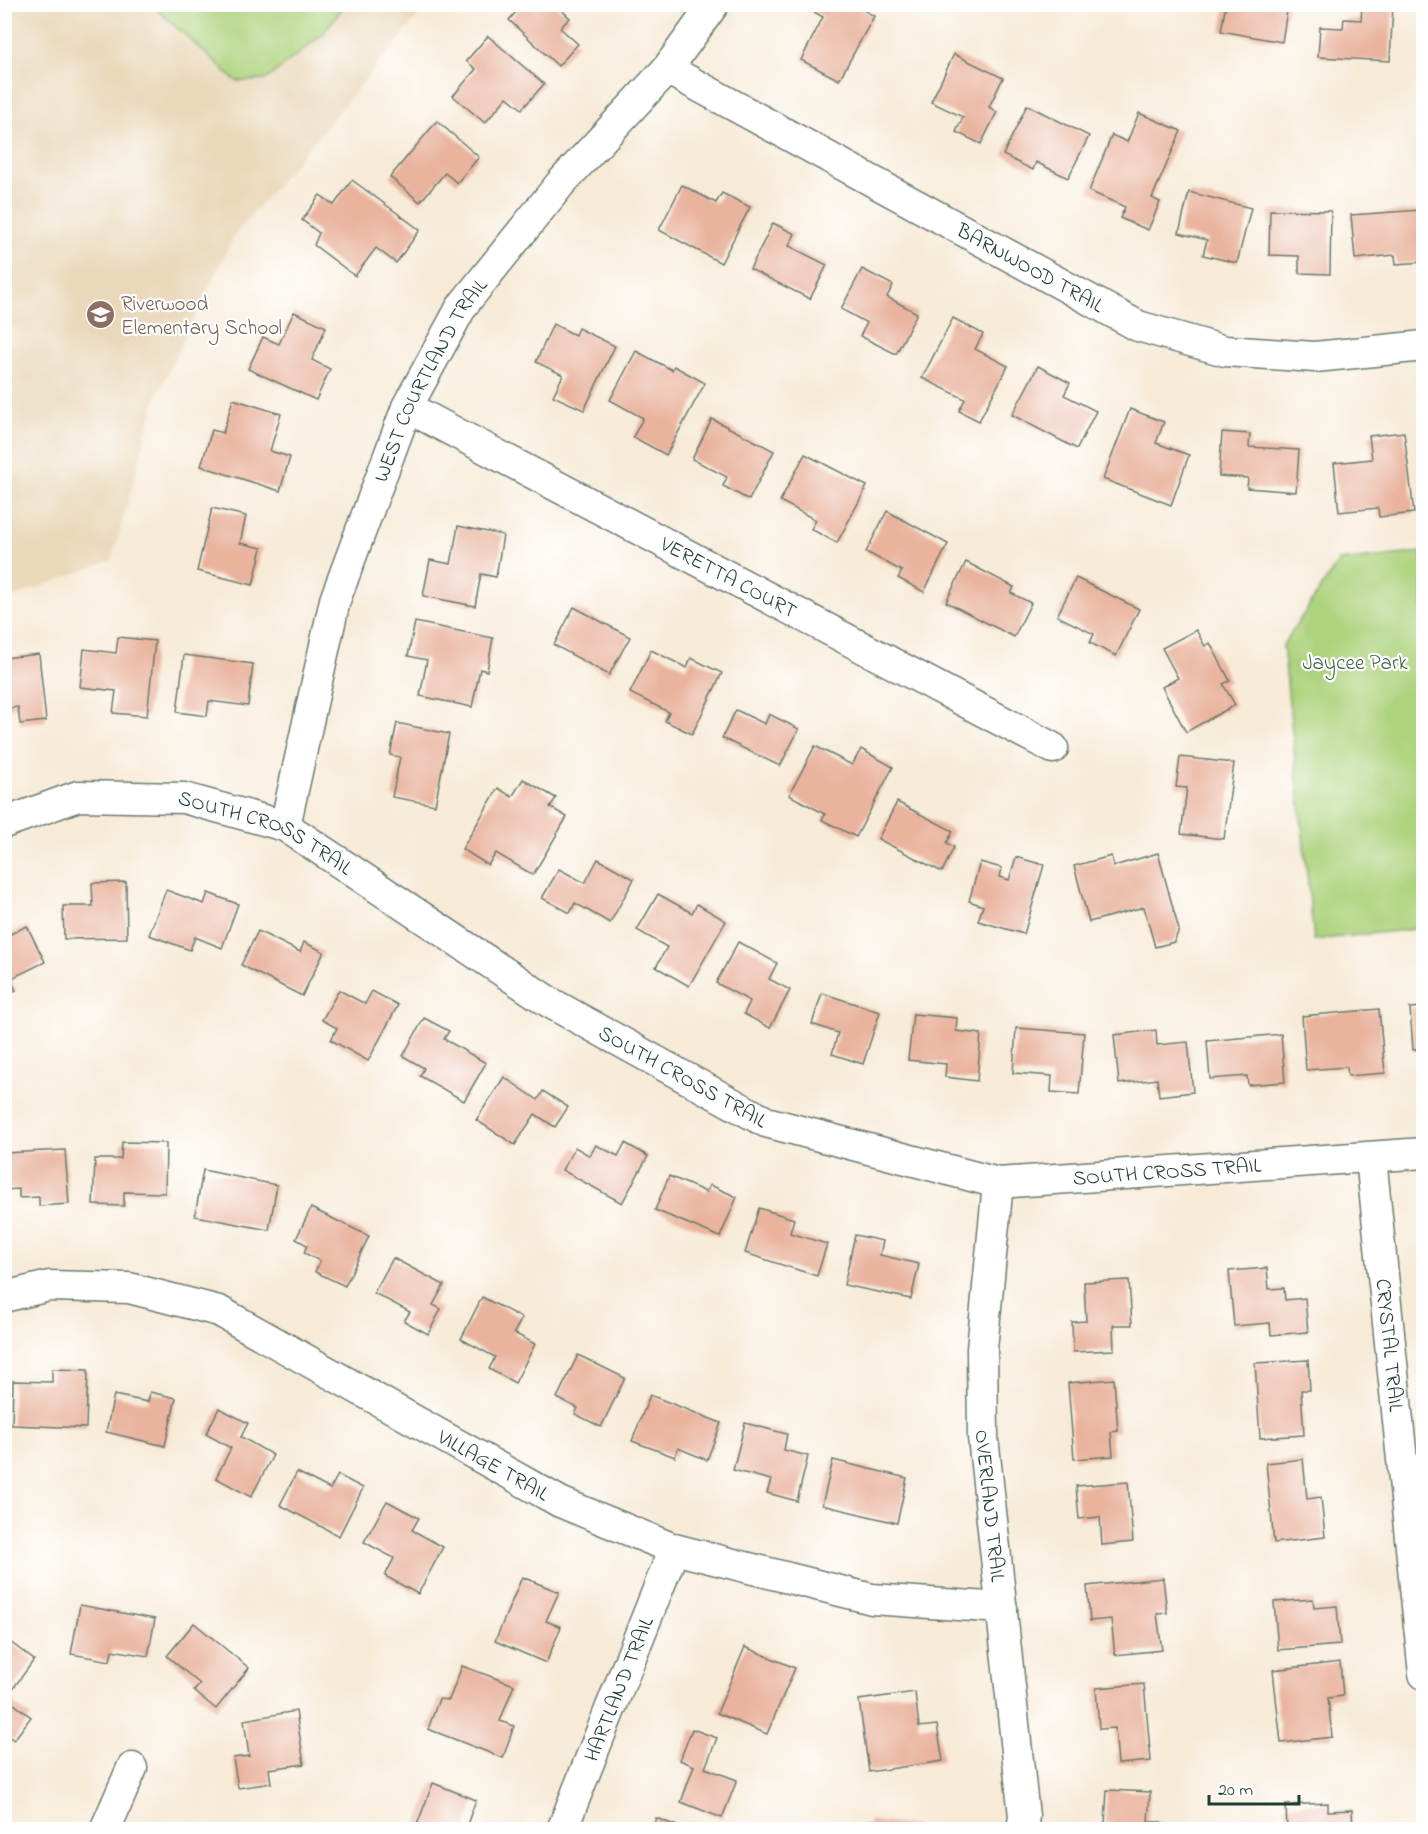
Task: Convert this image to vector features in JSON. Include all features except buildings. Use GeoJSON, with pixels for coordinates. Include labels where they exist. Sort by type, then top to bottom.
{"type":"FeatureCollection","features":[{"type":"Feature","properties":{"kind":"street","name":"WEST COURTLAND TRAIL"},"geometry":{"type":"LineString","coordinates":[[285,826],[335,600],[407,407],[462,306],[561,183],[667,69],[714,4]]}},
{"type":"Feature","properties":{"kind":"street","name":"BARNWOOD TRAIL"},"geometry":{"type":"LineString","coordinates":[[667,69],[1138,326],[1225,351],[1315,357],[1424,346]]}},
{"type":"Feature","properties":{"kind":"street","name":"VERETTA COURT"},"geometry":{"type":"LineString","coordinates":[[407,407],[1053,748]]}},
{"type":"Feature","properties":{"kind":"street","name":"SOUTH CROSS TRAIL"},"geometry":{"type":"LineString","coordinates":[[4,823],[78,796],[184,798],[285,826],[549,1002],[766,1122],[998,1183],[1424,1153]]}},
{"type":"Feature","properties":{"kind":"street","name":"CRYSTAL TRAIL"},"geometry":{"type":"LineString","coordinates":[[1371,1158],[1424,1674]]}},
{"type":"Feature","properties":{"kind":"street","name":"OVERLAND TRAIL"},"geometry":{"type":"LineString","coordinates":[[998,1183],[982,1349],[982,1437],[1024,1816],[1022,1830]]}},
{"type":"Feature","properties":{"kind":"street","name":"VILLAGE TRAIL"},"geometry":{"type":"LineString","coordinates":[[4,1297],[49,1286],[129,1288],[219,1311],[560,1502],[674,1549],[872,1599],[1002,1608]]}},
{"type":"Feature","properties":{"kind":"street","name":"HARTLAND TRAIL"},"geometry":{"type":"LineString","coordinates":[[562,1830],[674,1549]]}},
{"type":"Feature","properties":{"kind":"street"},"geometry":{"type":"LineString","coordinates":[[105,1830],[132,1768]]}},
{"type":"Feature","properties":{"kind":"shaded area","name":"Riverwood Elementary School"},"geometry":{"type":"Polygon","coordinates":[[[5,5],[428,5],[234,236],[157,395],[112,560],[5,600],[5,5]]]}},
{"type":"Feature","properties":{"kind":"green space"},"geometry":{"type":"Polygon","coordinates":[[[152,5],[345,5],[323,34],[265,80],[236,81],[152,5]]]}},
{"type":"Feature","properties":{"kind":"green space","name":"Jaycee Park"},"geometry":{"type":"Polygon","coordinates":[[[1423,552],[1423,928],[1314,940],[1283,645],[1339,561],[1423,552]]]}},
{"type":"Feature","properties":{"kind":"place","name":"Riverwood Elementary School"},"geometry":{"type":"Point","coordinates":[100,315]}}]}
